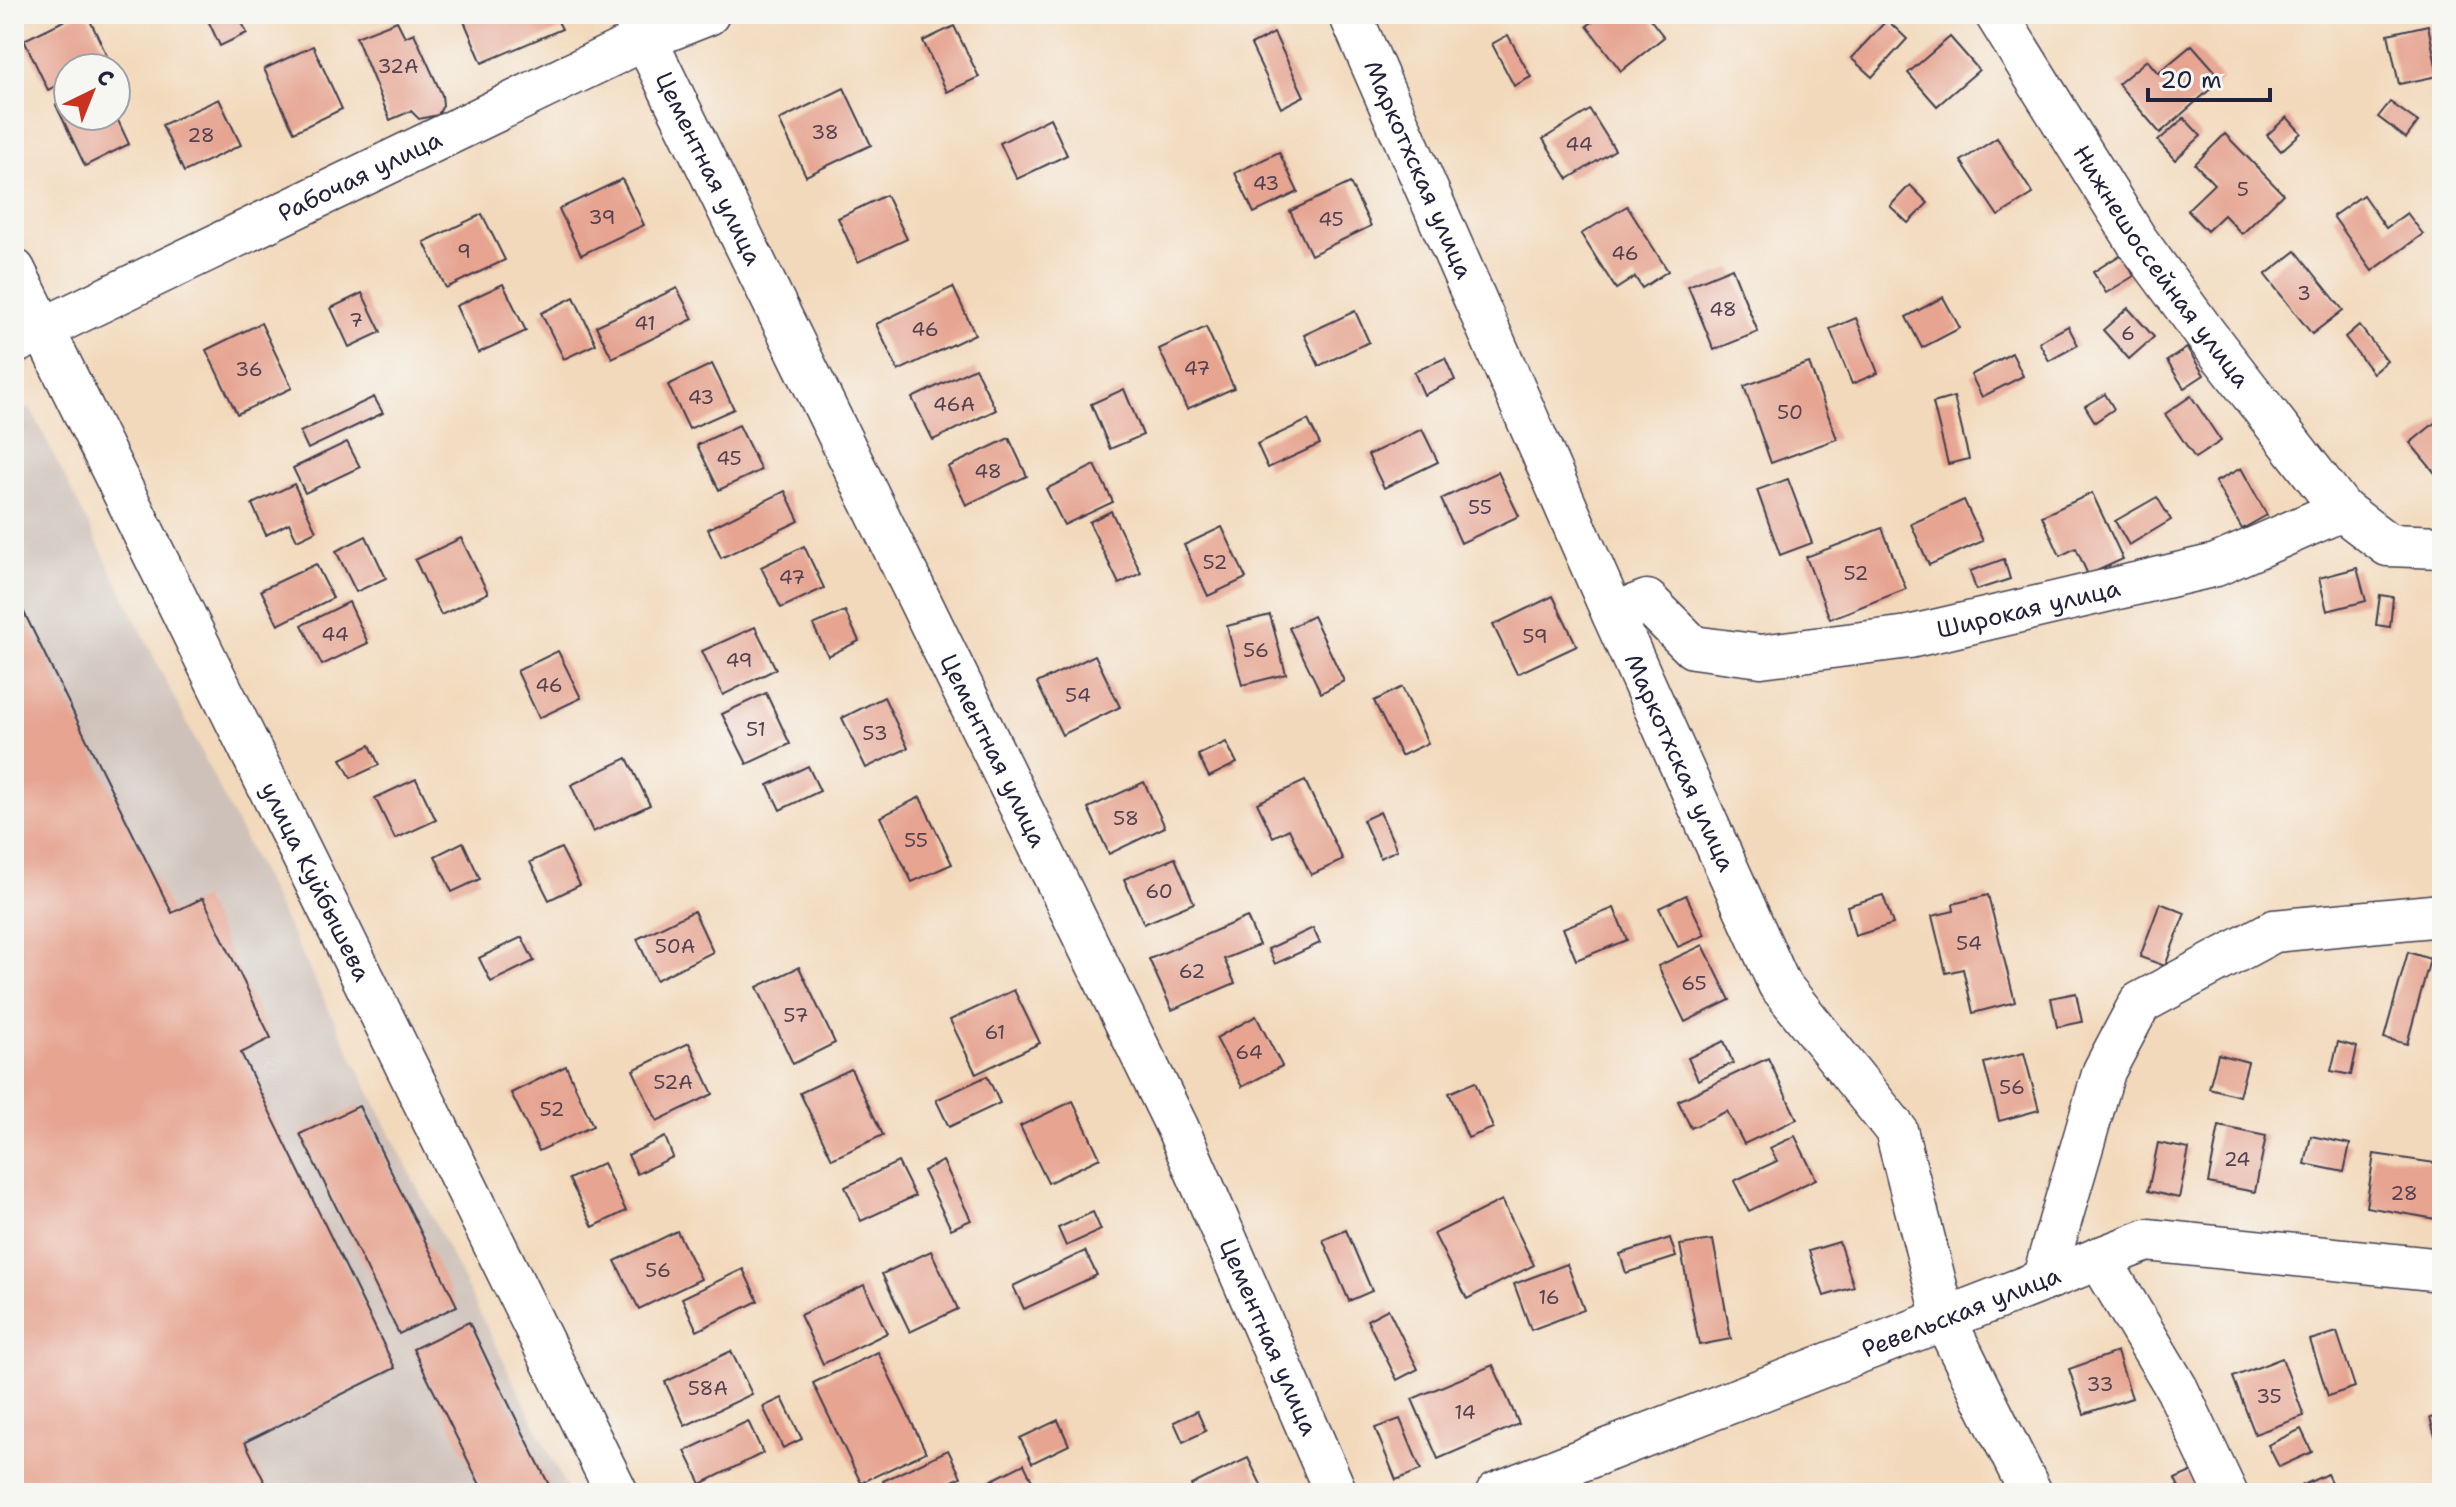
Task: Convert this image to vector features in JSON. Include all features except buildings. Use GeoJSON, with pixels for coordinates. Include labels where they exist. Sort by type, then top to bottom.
{"type":"FeatureCollection","features":[{"type":"Feature","properties":{"kind":"street","name":"Рабочая улица"},"geometry":{"type":"LineString","coordinates":[[28,336],[639,27],[708,14]]}},
{"type":"Feature","properties":{"kind":"street","name":"Маркотхская улица"},"geometry":{"type":"LineString","coordinates":[[1350,14],[1779,984],[1896,1130],[1944,1318],[2031,1493]]}},
{"type":"Feature","properties":{"kind":"street","name":"Нижнешоссейная улица"},"geometry":{"type":"LineString","coordinates":[[1996,14],[2137,241],[2342,510]]}},
{"type":"Feature","properties":{"kind":"street","name":"Цементная улица"},"geometry":{"type":"LineString","coordinates":[[639,27],[1178,1129],[1336,1493]]}},
{"type":"Feature","properties":{"kind":"street","name":"улица Куйбышева"},"geometry":{"type":"LineString","coordinates":[[14,270],[28,336],[617,1493]]}},
{"type":"Feature","properties":{"kind":"street","name":"Широкая улица"},"geometry":{"type":"LineString","coordinates":[[1613,614],[1647,601],[1693,647],[1761,656],[1909,637],[2216,565],[2342,510]]}},
{"type":"Feature","properties":{"kind":"street"},"geometry":{"type":"LineString","coordinates":[[2342,510],[2388,545],[2442,547]]}},
{"type":"Feature","properties":{"kind":"street"},"geometry":{"type":"LineString","coordinates":[[2043,1280],[2104,1071],[2140,1003],[2274,931],[2442,915]]}},
{"type":"Feature","properties":{"kind":"street","name":"Ревельская улица"},"geometry":{"type":"LineString","coordinates":[[1497,1493],[2147,1240],[2442,1270]]}},
{"type":"Feature","properties":{"kind":"street"},"geometry":{"type":"LineString","coordinates":[[2099,1258],[2177,1389],[2226,1493]]}},
{"type":"Feature","properties":{"kind":"shaded area"},"geometry":{"type":"Polygon","coordinates":[[[30,407],[569,1493],[14,1493],[14,415],[30,407]]]}}]}
